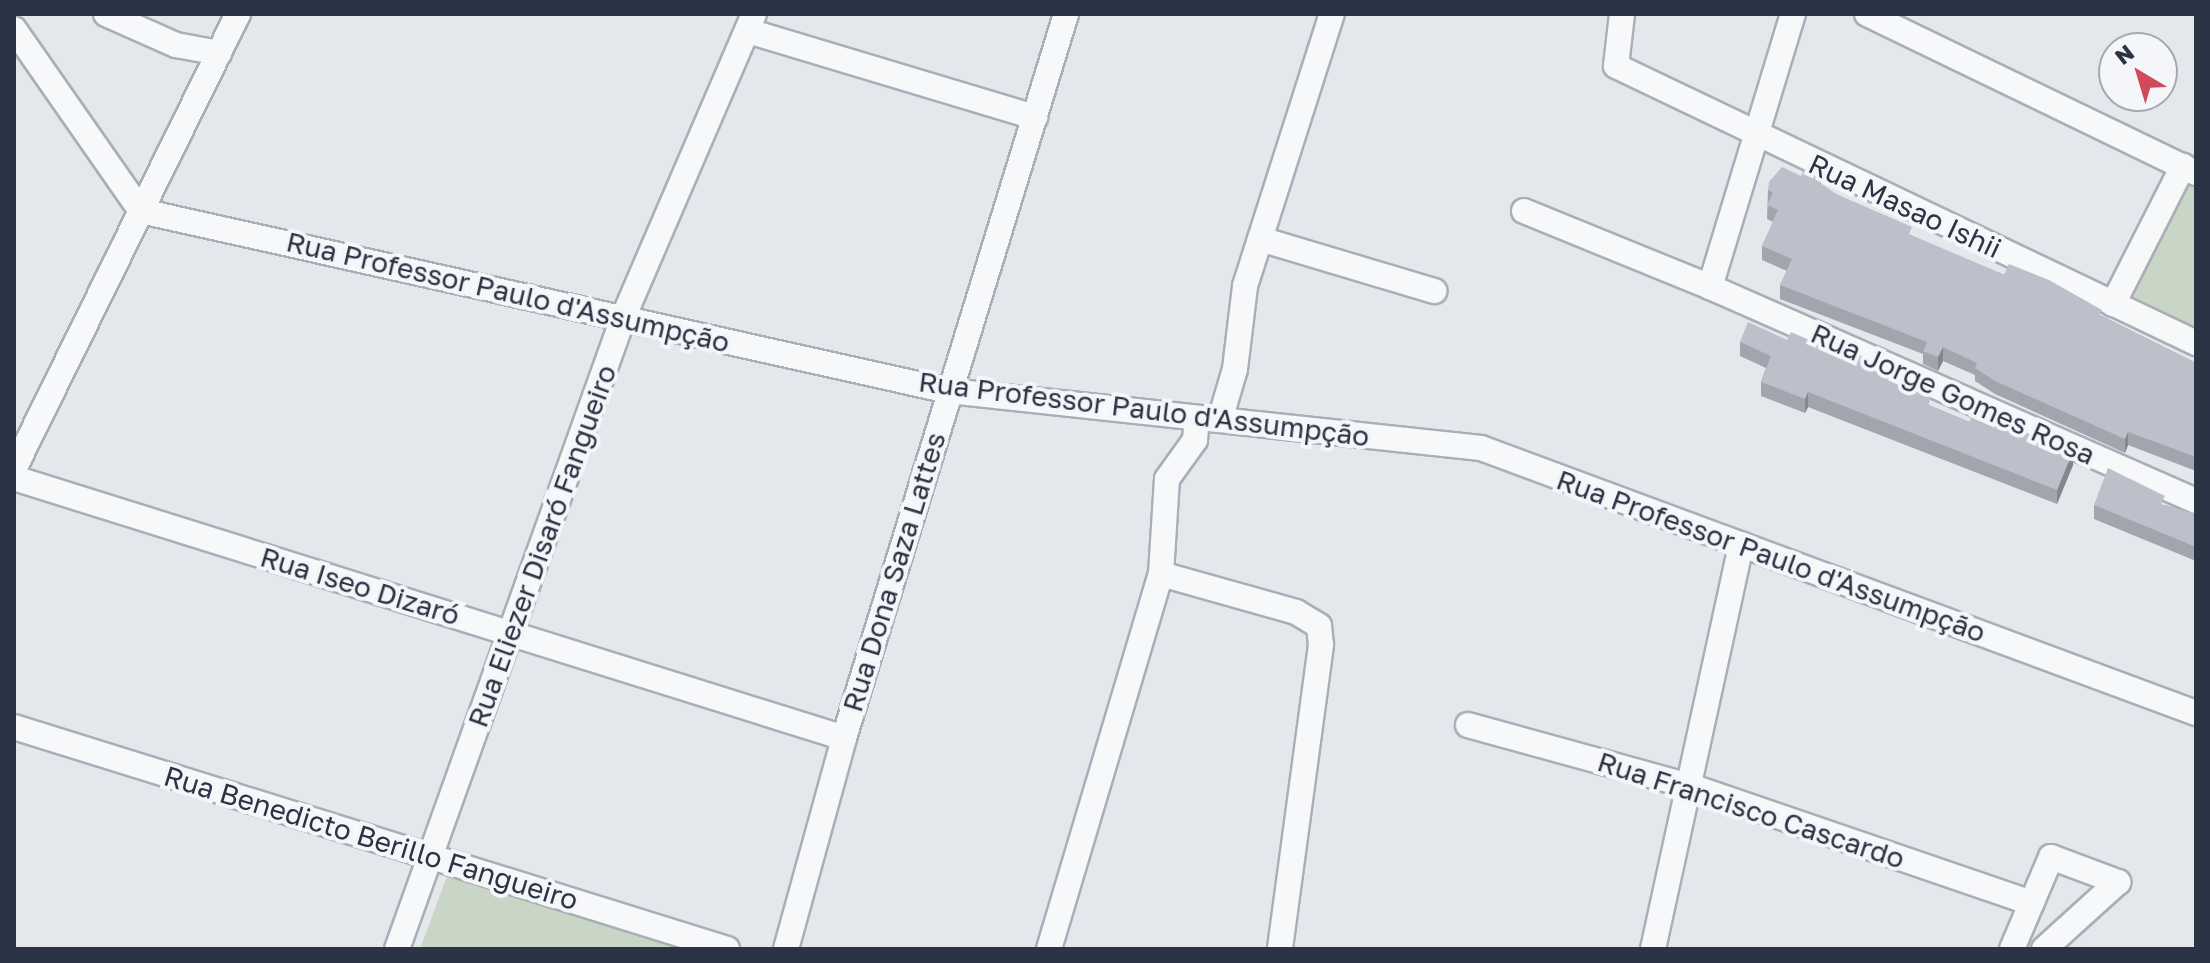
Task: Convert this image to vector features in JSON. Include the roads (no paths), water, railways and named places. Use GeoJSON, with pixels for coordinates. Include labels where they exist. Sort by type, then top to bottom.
{"type":"FeatureCollection","features":[{"type":"Feature","properties":{"kind":"street"},"geometry":{"type":"LineString","coordinates":[[106,14],[176,45],[219,53]]}},
{"type":"Feature","properties":{"kind":"street"},"geometry":{"type":"LineString","coordinates":[[14,469],[238,14]]}},
{"type":"Feature","properties":{"kind":"street","name":"Rua Dona Saza Lattes"},"geometry":{"type":"LineString","coordinates":[[786,949],[844,738],[1066,14]]}},
{"type":"Feature","properties":{"kind":"street"},"geometry":{"type":"LineString","coordinates":[[1049,949],[1161,574],[1167,479],[1233,379],[1242,298],[1332,14]]}},
{"type":"Feature","properties":{"kind":"street","name":"Rua Masao Ishii"},"geometry":{"type":"LineString","coordinates":[[1622,14],[1616,66],[1756,136],[2196,343]]}},
{"type":"Feature","properties":{"kind":"street"},"geometry":{"type":"LineString","coordinates":[[1710,287],[1793,14]]}},
{"type":"Feature","properties":{"kind":"street"},"geometry":{"type":"LineString","coordinates":[[1867,14],[2190,170],[2113,304]]}},
{"type":"Feature","properties":{"kind":"street"},"geometry":{"type":"LineString","coordinates":[[751,22],[1035,117]]}},
{"type":"Feature","properties":{"kind":"street","name":"Rua Eliezer Disaró Fangueiro"},"geometry":{"type":"LineString","coordinates":[[397,949],[428,854],[623,318],[751,22]]}},
{"type":"Feature","properties":{"kind":"street"},"geometry":{"type":"LineString","coordinates":[[14,29],[141,211]]}},
{"type":"Feature","properties":{"kind":"street","name":"Rua Professor Paulo d'Assumpção"},"geometry":{"type":"LineString","coordinates":[[141,211],[949,391],[1481,448],[2196,713]]}},
{"type":"Feature","properties":{"kind":"street","name":"Rua Jorge Gomes Rosa"},"geometry":{"type":"LineString","coordinates":[[1524,211],[1710,287],[2196,501]]}},
{"type":"Feature","properties":{"kind":"street"},"geometry":{"type":"LineString","coordinates":[[1260,239],[1434,291]]}},
{"type":"Feature","properties":{"kind":"street","name":"Rua Iseo Dizaró"},"geometry":{"type":"LineString","coordinates":[[14,478],[844,738]]}},
{"type":"Feature","properties":{"kind":"street"},"geometry":{"type":"LineString","coordinates":[[1653,949],[1741,544]]}},
{"type":"Feature","properties":{"kind":"street"},"geometry":{"type":"LineString","coordinates":[[1161,574],[1296,612],[1319,626],[1321,645],[1280,949]]}},
{"type":"Feature","properties":{"kind":"street","name":"Rua Francisco Cascardo"},"geometry":{"type":"LineString","coordinates":[[1468,725],[1690,786],[2032,903]]}},
{"type":"Feature","properties":{"kind":"street","name":"Rua Benedicto Berillo Fangueiro"},"geometry":{"type":"LineString","coordinates":[[14,727],[727,949]]}},
{"type":"Feature","properties":{"kind":"street"},"geometry":{"type":"LineString","coordinates":[[2012,949],[2051,857],[2118,882],[2044,949]]}}]}
